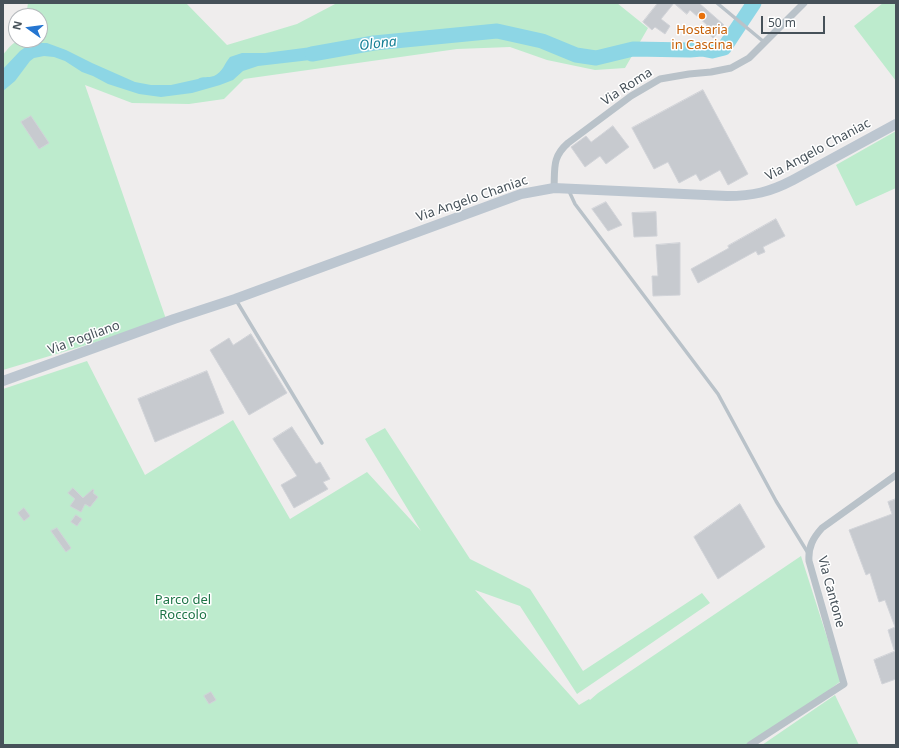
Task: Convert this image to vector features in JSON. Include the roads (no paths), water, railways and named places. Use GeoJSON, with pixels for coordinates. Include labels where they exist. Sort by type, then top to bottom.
{"type":"FeatureCollection","features":[{"type":"Feature","properties":{"kind":"street","name":"Via Roma"},"geometry":{"type":"LineString","coordinates":[[554,188],[555,161],[562,148],[631,96],[660,79],[731,68],[749,58],[804,3]]}},
{"type":"Feature","properties":{"kind":"street","name":"Via Angelo Chaniac"},"geometry":{"type":"LineString","coordinates":[[174,320],[521,194],[554,188],[727,196],[761,193],[780,187],[896,124]]}},
{"type":"Feature","properties":{"kind":"street","name":"Via Pogliano"},"geometry":{"type":"LineString","coordinates":[[3,381],[174,320]]}},
{"type":"Feature","properties":{"kind":"street","name":"Via Cantone"},"geometry":{"type":"LineString","coordinates":[[750,745],[844,684],[808,553],[814,537],[822,528],[896,475]]}},
{"type":"Feature","properties":{"kind":"lane"},"geometry":{"type":"LineString","coordinates":[[717,3],[764,42]]}},
{"type":"Feature","properties":{"kind":"lane"},"geometry":{"type":"LineString","coordinates":[[568,188],[575,204],[718,394],[776,501],[808,553]]}},
{"type":"Feature","properties":{"kind":"lane"},"geometry":{"type":"LineString","coordinates":[[235,299],[322,443]]}},
{"type":"Feature","properties":{"kind":"water"},"geometry":{"type":"Polygon","coordinates":[[[48,43],[66,50],[135,82],[151,85],[171,85],[214,76],[221,70],[230,57],[242,53],[265,53],[327,45],[333,56],[258,66],[243,71],[233,80],[220,85],[192,93],[161,97],[139,94],[108,84],[82,72],[65,61],[54,57],[44,56],[34,58],[30,61],[15,81],[3,91],[3,69],[24,48],[48,48],[48,43]]]}},
{"type":"Feature","properties":{"kind":"waterway","name":"Olona"},"geometry":{"type":"LineString","coordinates":[[312,54],[374,43],[497,31],[542,41],[576,55],[596,58],[633,49],[702,49],[712,51],[724,48],[754,3]]}},
{"type":"Feature","properties":{"kind":"place","name":"Hostaria in Cascina"},"geometry":{"type":"Point","coordinates":[702,16]}},
{"type":"Feature","properties":{"kind":"park label","name":"Parco del Roccolo"},"geometry":{"type":"Point","coordinates":[183,608]}}]}
